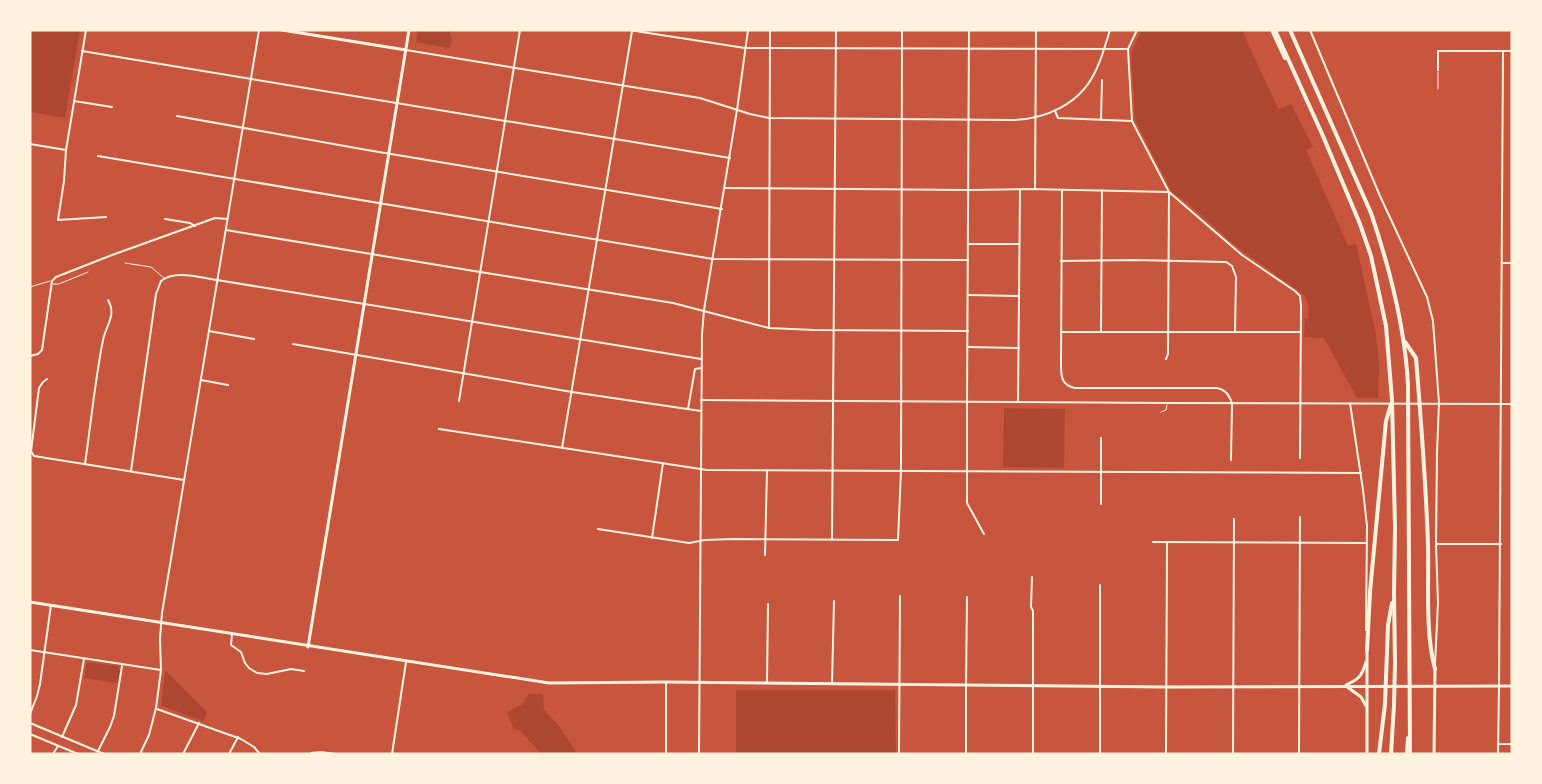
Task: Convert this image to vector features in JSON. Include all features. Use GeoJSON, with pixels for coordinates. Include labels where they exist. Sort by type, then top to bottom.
{"type":"FeatureCollection","features":[{"type":"Feature","properties":{"kind":"highway"},"geometry":{"type":"LineString","coordinates":[[1273,30],[1323,136],[1360,224],[1371,256],[1386,326],[1392,400],[1395,527],[1395,663],[1391,754]]}},
{"type":"Feature","properties":{"kind":"highway"},"geometry":{"type":"LineString","coordinates":[[1290,30],[1371,213],[1382,244],[1404,341],[1408,385],[1410,660],[1408,754]]}},
{"type":"Feature","properties":{"kind":"highway"},"geometry":{"type":"LineString","coordinates":[[1404,341],[1416,358],[1425,490],[1429,617],[1435,669]]}},
{"type":"Feature","properties":{"kind":"highway"},"geometry":{"type":"LineString","coordinates":[[1367,650],[1368,613],[1386,421],[1392,400]]}},
{"type":"Feature","properties":{"kind":"highway"},"geometry":{"type":"LineString","coordinates":[[1379,754],[1385,704],[1388,625],[1394,593]]}},
{"type":"Feature","properties":{"kind":"main road"},"geometry":{"type":"LineString","coordinates":[[282,30],[406,50]]}},
{"type":"Feature","properties":{"kind":"main road"},"geometry":{"type":"LineString","coordinates":[[308,647],[409,30]]}},
{"type":"Feature","properties":{"kind":"main road"},"geometry":{"type":"LineString","coordinates":[[30,602],[549,683],[666,682],[1100,687],[1512,686]]}},
{"type":"Feature","properties":{"kind":"main road"},"geometry":{"type":"LineString","coordinates":[[1366,754],[1367,650]]}},
{"type":"Feature","properties":{"kind":"main road"},"geometry":{"type":"LineString","coordinates":[[1345,686],[1361,676],[1367,658]]}},
{"type":"Feature","properties":{"kind":"main road"},"geometry":{"type":"LineString","coordinates":[[1434,754],[1435,669]]}},
{"type":"Feature","properties":{"kind":"main road"},"geometry":{"type":"LineString","coordinates":[[1345,686],[1361,696],[1367,708]]}},
{"type":"Feature","properties":{"kind":"street"},"geometry":{"type":"LineString","coordinates":[[86,30],[66,150],[58,220],[106,218]]}},
{"type":"Feature","properties":{"kind":"street"},"geometry":{"type":"LineString","coordinates":[[140,754],[149,735],[156,708],[161,670],[161,623],[259,30]]}},
{"type":"Feature","properties":{"kind":"street"},"geometry":{"type":"LineString","coordinates":[[459,401],[520,30]]}},
{"type":"Feature","properties":{"kind":"street"},"geometry":{"type":"LineString","coordinates":[[562,448],[631,30],[745,48],[770,49],[1128,49]]}},
{"type":"Feature","properties":{"kind":"street"},"geometry":{"type":"LineString","coordinates":[[699,754],[701,359],[704,310],[730,158],[748,30]]}},
{"type":"Feature","properties":{"kind":"street"},"geometry":{"type":"LineString","coordinates":[[769,328],[770,30]]}},
{"type":"Feature","properties":{"kind":"street"},"geometry":{"type":"LineString","coordinates":[[832,539],[836,30]]}},
{"type":"Feature","properties":{"kind":"street"},"geometry":{"type":"LineString","coordinates":[[597,529],[689,543],[733,539],[898,540],[901,471],[903,30]]}},
{"type":"Feature","properties":{"kind":"street"},"geometry":{"type":"LineString","coordinates":[[969,30],[968,503],[984,534]]}},
{"type":"Feature","properties":{"kind":"street"},"geometry":{"type":"LineString","coordinates":[[1035,189],[1036,30]]}},
{"type":"Feature","properties":{"kind":"street"},"geometry":{"type":"LineString","coordinates":[[406,50],[700,98],[769,118],[1002,120],[1036,118],[1073,100],[1084,90],[1094,75],[1110,30]]}},
{"type":"Feature","properties":{"kind":"street"},"geometry":{"type":"LineString","coordinates":[[1137,30],[1128,49],[1132,121],[1168,192],[1242,255],[1300,296],[1300,458]]}},
{"type":"Feature","properties":{"kind":"street"},"geometry":{"type":"LineString","coordinates":[[1310,30],[1430,308],[1433,321],[1439,403],[1436,544],[1438,608],[1435,669]]}},
{"type":"Feature","properties":{"kind":"street"},"geometry":{"type":"LineString","coordinates":[[82,51],[730,158]]}},
{"type":"Feature","properties":{"kind":"street"},"geometry":{"type":"LineString","coordinates":[[1438,70],[1438,51],[1512,51]]}},
{"type":"Feature","properties":{"kind":"street"},"geometry":{"type":"LineString","coordinates":[[1498,754],[1503,51]]}},
{"type":"Feature","properties":{"kind":"street"},"geometry":{"type":"LineString","coordinates":[[1101,119],[1102,80]]}},
{"type":"Feature","properties":{"kind":"street"},"geometry":{"type":"LineString","coordinates":[[74,101],[112,107]]}},
{"type":"Feature","properties":{"kind":"street"},"geometry":{"type":"LineString","coordinates":[[1054,111],[1058,118],[1132,121]]}},
{"type":"Feature","properties":{"kind":"street"},"geometry":{"type":"LineString","coordinates":[[177,116],[722,208]]}},
{"type":"Feature","properties":{"kind":"street"},"geometry":{"type":"LineString","coordinates":[[30,144],[66,150]]}},
{"type":"Feature","properties":{"kind":"street"},"geometry":{"type":"LineString","coordinates":[[98,156],[713,259],[968,260]]}},
{"type":"Feature","properties":{"kind":"street"},"geometry":{"type":"LineString","coordinates":[[725,188],[1168,192]]}},
{"type":"Feature","properties":{"kind":"street"},"geometry":{"type":"LineString","coordinates":[[1018,402],[1020,190]]}},
{"type":"Feature","properties":{"kind":"street"},"geometry":{"type":"LineString","coordinates":[[1062,190],[1062,381],[1075,388],[1217,388],[1226,392],[1232,403],[1231,460]]}},
{"type":"Feature","properties":{"kind":"street"},"geometry":{"type":"LineString","coordinates":[[1101,331],[1102,190]]}},
{"type":"Feature","properties":{"kind":"street"},"geometry":{"type":"LineString","coordinates":[[1166,359],[1168,354],[1168,192]]}},
{"type":"Feature","properties":{"kind":"street"},"geometry":{"type":"LineString","coordinates":[[30,356],[42,350],[52,282],[61,275],[218,218],[227,219]]}},
{"type":"Feature","properties":{"kind":"street"},"geometry":{"type":"LineString","coordinates":[[165,219],[195,226]]}},
{"type":"Feature","properties":{"kind":"street"},"geometry":{"type":"LineString","coordinates":[[226,230],[673,303],[769,328],[968,331]]}},
{"type":"Feature","properties":{"kind":"street"},"geometry":{"type":"LineString","coordinates":[[968,244],[1020,244]]}},
{"type":"Feature","properties":{"kind":"street"},"geometry":{"type":"LineString","coordinates":[[1061,261],[1222,260],[1230,264],[1236,277],[1235,332]]}},
{"type":"Feature","properties":{"kind":"street"},"geometry":{"type":"LineString","coordinates":[[1502,263],[1512,263]]}},
{"type":"Feature","properties":{"kind":"street"},"geometry":{"type":"LineString","coordinates":[[131,471],[156,294],[160,281],[180,275],[701,359]]}},
{"type":"Feature","properties":{"kind":"street"},"geometry":{"type":"LineString","coordinates":[[968,295],[1019,296]]}},
{"type":"Feature","properties":{"kind":"street"},"geometry":{"type":"LineString","coordinates":[[85,464],[104,339],[112,314],[108,300]]}},
{"type":"Feature","properties":{"kind":"street"},"geometry":{"type":"LineString","coordinates":[[209,331],[254,339]]}},
{"type":"Feature","properties":{"kind":"street"},"geometry":{"type":"LineString","coordinates":[[1061,332],[1301,332]]}},
{"type":"Feature","properties":{"kind":"street"},"geometry":{"type":"LineString","coordinates":[[293,344],[572,392],[701,411]]}},
{"type":"Feature","properties":{"kind":"street"},"geometry":{"type":"LineString","coordinates":[[968,347],[1019,348]]}},
{"type":"Feature","properties":{"kind":"street"},"geometry":{"type":"LineString","coordinates":[[688,409],[695,369],[701,368]]}},
{"type":"Feature","properties":{"kind":"street"},"geometry":{"type":"LineString","coordinates":[[47,379],[39,388],[31,451],[33,455],[184,480]]}},
{"type":"Feature","properties":{"kind":"street"},"geometry":{"type":"LineString","coordinates":[[201,380],[228,384]]}},
{"type":"Feature","properties":{"kind":"street"},"geometry":{"type":"LineString","coordinates":[[701,400],[1512,404]]}},
{"type":"Feature","properties":{"kind":"street"},"geometry":{"type":"LineString","coordinates":[[1350,403],[1361,473],[1366,526],[1367,650]]}},
{"type":"Feature","properties":{"kind":"street"},"geometry":{"type":"LineString","coordinates":[[439,429],[701,469],[1361,473]]}},
{"type":"Feature","properties":{"kind":"street"},"geometry":{"type":"LineString","coordinates":[[1101,438],[1101,504]]}},
{"type":"Feature","properties":{"kind":"street"},"geometry":{"type":"LineString","coordinates":[[652,538],[663,463]]}},
{"type":"Feature","properties":{"kind":"street"},"geometry":{"type":"LineString","coordinates":[[765,555],[767,470]]}},
{"type":"Feature","properties":{"kind":"street"},"geometry":{"type":"LineString","coordinates":[[1299,754],[1300,517]]}},
{"type":"Feature","properties":{"kind":"street"},"geometry":{"type":"LineString","coordinates":[[1233,754],[1234,519]]}},
{"type":"Feature","properties":{"kind":"street"},"geometry":{"type":"LineString","coordinates":[[1153,542],[1366,543]]}},
{"type":"Feature","properties":{"kind":"street"},"geometry":{"type":"LineString","coordinates":[[1166,754],[1167,542]]}},
{"type":"Feature","properties":{"kind":"street"},"geometry":{"type":"LineString","coordinates":[[1436,544],[1500,544]]}},
{"type":"Feature","properties":{"kind":"street"},"geometry":{"type":"LineString","coordinates":[[1032,577],[1031,607],[1034,611],[1033,754]]}},
{"type":"Feature","properties":{"kind":"street"},"geometry":{"type":"LineString","coordinates":[[1100,585],[1100,754]]}},
{"type":"Feature","properties":{"kind":"street"},"geometry":{"type":"LineString","coordinates":[[899,754],[900,596]]}},
{"type":"Feature","properties":{"kind":"street"},"geometry":{"type":"LineString","coordinates":[[966,754],[968,597]]}},
{"type":"Feature","properties":{"kind":"street"},"geometry":{"type":"LineString","coordinates":[[832,684],[834,601]]}},
{"type":"Feature","properties":{"kind":"street"},"geometry":{"type":"LineString","coordinates":[[767,684],[768,604]]}},
{"type":"Feature","properties":{"kind":"street"},"geometry":{"type":"LineString","coordinates":[[30,714],[37,696],[51,605]]}},
{"type":"Feature","properties":{"kind":"street"},"geometry":{"type":"LineString","coordinates":[[232,634],[231,645],[241,652],[245,663],[253,672],[267,674],[285,670],[304,671]]}},
{"type":"Feature","properties":{"kind":"street"},"geometry":{"type":"LineString","coordinates":[[30,650],[161,670]]}},
{"type":"Feature","properties":{"kind":"street"},"geometry":{"type":"LineString","coordinates":[[62,736],[76,705],[84,659]]}},
{"type":"Feature","properties":{"kind":"street"},"geometry":{"type":"LineString","coordinates":[[392,754],[406,662]]}},
{"type":"Feature","properties":{"kind":"street"},"geometry":{"type":"LineString","coordinates":[[98,751],[114,716],[123,664]]}},
{"type":"Feature","properties":{"kind":"street"},"geometry":{"type":"LineString","coordinates":[[666,682],[666,754]]}},
{"type":"Feature","properties":{"kind":"street"},"geometry":{"type":"LineString","coordinates":[[156,708],[238,737],[250,743],[260,754]]}},
{"type":"Feature","properties":{"kind":"street"},"geometry":{"type":"LineString","coordinates":[[30,723],[104,754]]}},
{"type":"Feature","properties":{"kind":"street"},"geometry":{"type":"LineString","coordinates":[[183,754],[199,723]]}},
{"type":"Feature","properties":{"kind":"street"},"geometry":{"type":"LineString","coordinates":[[30,734],[78,754]]}},
{"type":"Feature","properties":{"kind":"street"},"geometry":{"type":"LineString","coordinates":[[229,754],[238,737]]}},
{"type":"Feature","properties":{"kind":"street"},"geometry":{"type":"LineString","coordinates":[[1498,744],[1512,744]]}},
{"type":"Feature","properties":{"kind":"street"},"geometry":{"type":"LineString","coordinates":[[53,754],[58,746]]}},
{"type":"Feature","properties":{"kind":"street"},"geometry":{"type":"LineString","coordinates":[[311,753],[334,754]]}},
{"type":"Feature","properties":{"kind":"lane"},"geometry":{"type":"LineString","coordinates":[[1438,70],[1438,89]]}},
{"type":"Feature","properties":{"kind":"lane"},"geometry":{"type":"LineString","coordinates":[[125,263],[151,267],[165,278]]}},
{"type":"Feature","properties":{"kind":"lane"},"geometry":{"type":"LineString","coordinates":[[30,287],[45,282],[59,284],[88,272]]}},
{"type":"Feature","properties":{"kind":"lane"},"geometry":{"type":"LineString","coordinates":[[1161,412],[1166,409],[1167,403]]}},
{"type":"Feature","properties":{"kind":"shaded area"},"geometry":{"type":"Polygon","coordinates":[[[30,30],[80,30],[65,118],[30,112],[30,30]]]}},
{"type":"Feature","properties":{"kind":"shaded area"},"geometry":{"type":"Polygon","coordinates":[[[418,30],[451,30],[450,48],[416,42],[418,30]]]}},
{"type":"Feature","properties":{"kind":"shaded area"},"geometry":{"type":"Polygon","coordinates":[[[1141,30],[1242,30],[1278,109],[1291,104],[1313,147],[1306,150],[1348,246],[1356,244],[1376,334],[1379,366],[1378,398],[1357,398],[1324,338],[1304,337],[1305,319],[1308,319],[1308,304],[1304,295],[1237,247],[1172,192],[1135,120],[1131,54],[1141,30]]]}},
{"type":"Feature","properties":{"kind":"shaded area"},"geometry":{"type":"Polygon","coordinates":[[[1004,408],[1065,409],[1064,468],[1003,467],[1004,408]]]}},
{"type":"Feature","properties":{"kind":"shaded area"},"geometry":{"type":"Polygon","coordinates":[[[88,662],[118,666],[120,670],[118,683],[84,678],[88,662]]]}},
{"type":"Feature","properties":{"kind":"shaded area"},"geometry":{"type":"Polygon","coordinates":[[[165,670],[207,712],[204,721],[161,706],[165,670]]]}},
{"type":"Feature","properties":{"kind":"shaded area"},"geometry":{"type":"Polygon","coordinates":[[[736,690],[895,690],[896,754],[736,754],[736,690]]]}},
{"type":"Feature","properties":{"kind":"shaded area"},"geometry":{"type":"Polygon","coordinates":[[[529,694],[543,694],[544,710],[558,725],[578,754],[542,754],[520,731],[513,728],[507,712],[521,705],[529,694]]]}}]}
